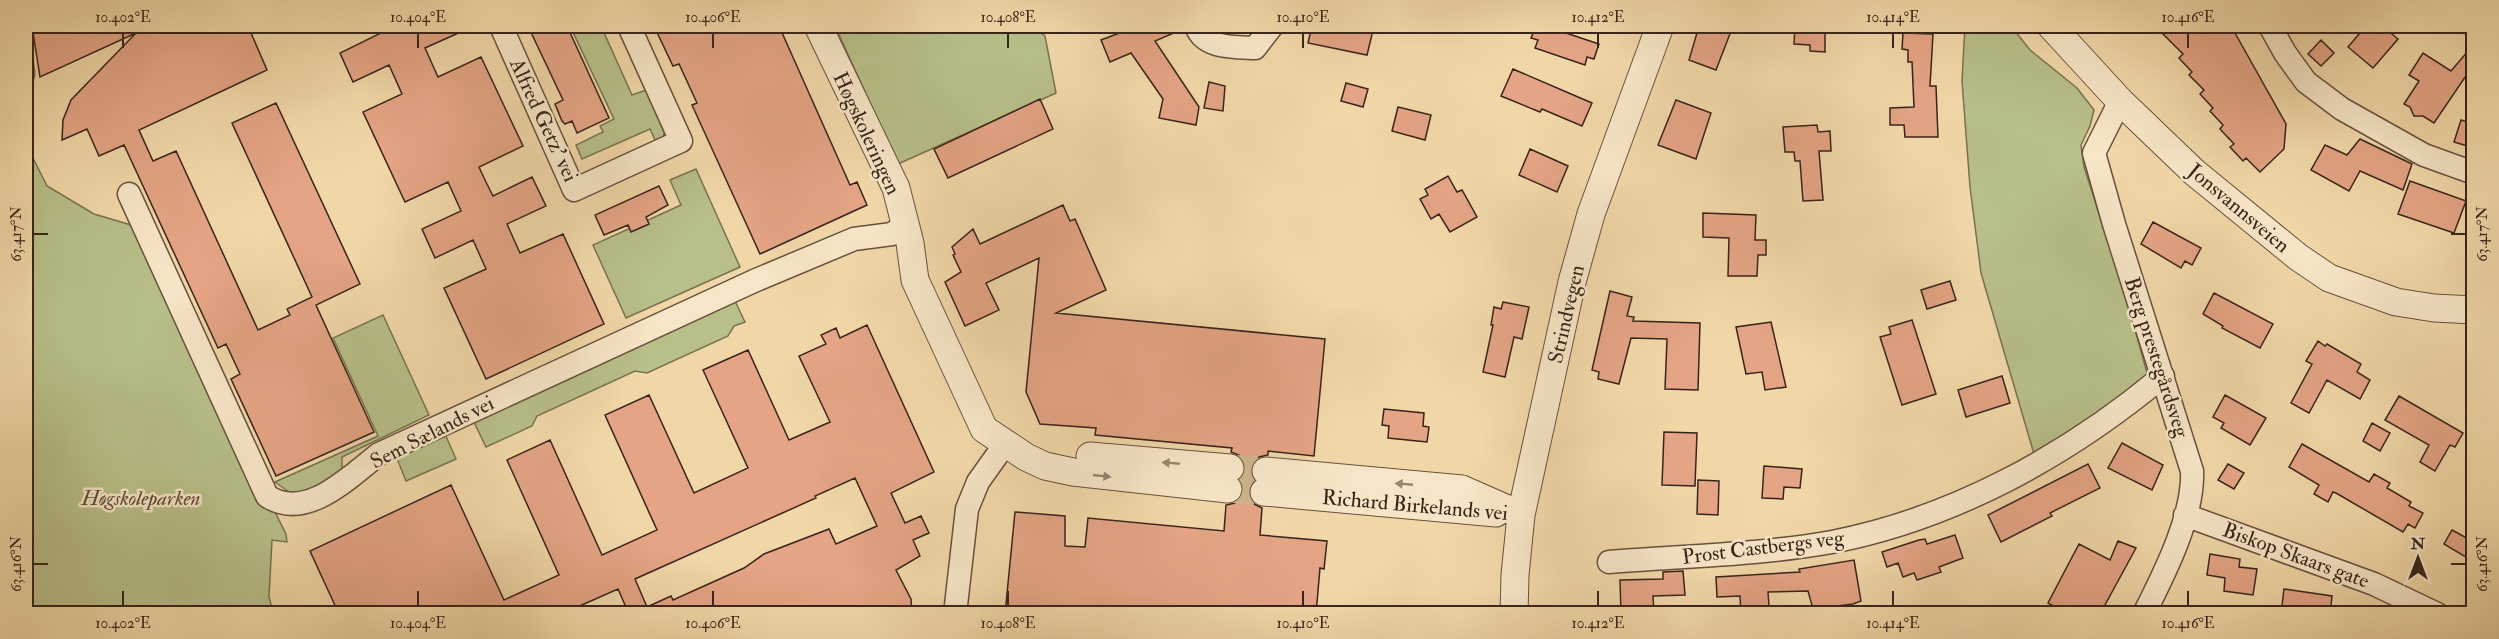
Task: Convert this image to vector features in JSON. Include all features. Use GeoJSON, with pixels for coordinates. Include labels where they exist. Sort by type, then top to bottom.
{"type":"FeatureCollection","features":[{"type":"Feature","properties":{"kind":"street","name":"Alfred Getz' vei"},"geometry":{"type":"LineString","coordinates":[[501,26],[574,190],[681,141],[629,26]]}},
{"type":"Feature","properties":{"kind":"street","name":"Høgskoleringen"},"geometry":{"type":"LineString","coordinates":[[818,26],[896,188],[908,234],[915,280],[976,412],[984,429],[1015,450]]}},
{"type":"Feature","properties":{"kind":"street"},"geometry":{"type":"LineString","coordinates":[[1196,26],[1199,33],[1212,43],[1226,47],[1255,48],[1272,26]]}},
{"type":"Feature","properties":{"kind":"street","name":"Strindvegen"},"geometry":{"type":"LineString","coordinates":[[1514,614],[1521,515],[1572,282],[1591,214],[1660,26]]}},
{"type":"Feature","properties":{"kind":"street","name":"Jonsvannsveien"},"geometry":{"type":"LineString","coordinates":[[2051,26],[2120,101],[2194,172],[2298,257],[2329,279],[2396,302],[2434,308],[2474,310]]}},
{"type":"Feature","properties":{"kind":"street"},"geometry":{"type":"LineString","coordinates":[[2270,26],[2285,53],[2306,82],[2342,109],[2424,155],[2474,173]]}},
{"type":"Feature","properties":{"kind":"street","name":"Berg prestegårdsveg"},"geometry":{"type":"LineString","coordinates":[[2120,101],[2094,153],[2192,471],[2191,490],[2185,515],[2170,556],[2144,614]]}},
{"type":"Feature","properties":{"kind":"street","name":"Sem Sælands vei"},"geometry":{"type":"LineString","coordinates":[[129,194],[267,496],[278,504],[287,505],[306,504],[346,480],[379,454],[735,290],[854,239],[908,234]]}},
{"type":"Feature","properties":{"kind":"street","name":"Prost Castbergs veg"},"geometry":{"type":"LineString","coordinates":[[1609,562],[1833,542],[1946,509],[2007,481],[2064,448],[2124,408],[2163,376]]}},
{"type":"Feature","properties":{"kind":"street"},"geometry":{"type":"LineString","coordinates":[[955,614],[967,509],[978,482],[1015,450],[1046,466],[1073,472],[1229,478]]}},
{"type":"Feature","properties":{"kind":"street","name":"Richard Birkelands vei"},"geometry":{"type":"LineString","coordinates":[[1265,482],[1462,489],[1521,515],[1460,509],[1265,482]]}},
{"type":"Feature","properties":{"kind":"street","name":"Biskop Skaars gate"},"geometry":{"type":"LineString","coordinates":[[2185,515],[2374,584],[2437,614]]}},
{"type":"Feature","properties":{"kind":"green space"},"geometry":{"type":"Polygon","coordinates":[[[26,26],[29,26],[35,74],[26,108],[26,26]]]}},
{"type":"Feature","properties":{"kind":"green space"},"geometry":{"type":"Polygon","coordinates":[[[570,26],[601,26],[632,95],[649,89],[665,129],[663,138],[656,142],[650,129],[582,159],[576,145],[603,132],[600,126],[614,119],[570,26]]]}},
{"type":"Feature","properties":{"kind":"green space"},"geometry":{"type":"Polygon","coordinates":[[[835,26],[1030,26],[1045,36],[1056,93],[898,164],[835,26]]]}},
{"type":"Feature","properties":{"kind":"green space"},"geometry":{"type":"Polygon","coordinates":[[[1965,26],[2011,26],[2030,50],[2077,88],[2094,110],[2090,126],[2081,145],[2084,167],[2127,300],[2147,373],[2141,384],[2034,454],[1981,273],[1970,187],[1962,81],[1965,26]]]}},
{"type":"Feature","properties":{"kind":"green space","name":"Høgskoleparken"},"geometry":{"type":"Polygon","coordinates":[[[26,108],[28,148],[47,186],[94,214],[131,225],[286,534],[287,542],[272,540],[269,596],[273,613],[26,613],[26,108]]]}},
{"type":"Feature","properties":{"kind":"green space"},"geometry":{"type":"Polygon","coordinates":[[[696,169],[740,267],[626,318],[593,245],[681,205],[670,180],[696,169]]]}},
{"type":"Feature","properties":{"kind":"green space"},"geometry":{"type":"Polygon","coordinates":[[[735,301],[745,322],[734,326],[728,336],[647,373],[635,371],[537,416],[532,426],[486,447],[473,420],[735,301]]]}},
{"type":"Feature","properties":{"kind":"green space"},"geometry":{"type":"Polygon","coordinates":[[[383,315],[429,415],[342,457],[342,475],[331,484],[293,495],[275,482],[378,436],[333,338],[383,315]]]}},
{"type":"Feature","properties":{"kind":"green space"},"geometry":{"type":"Polygon","coordinates":[[[445,434],[456,459],[406,481],[396,456],[445,434]]]}},
{"type":"Feature","properties":{"kind":"building"},"geometry":{"type":"Polygon","coordinates":[[[32,26],[248,26],[267,70],[139,130],[153,161],[176,151],[258,330],[290,315],[287,309],[312,297],[232,123],[276,103],[360,284],[316,305],[374,432],[276,476],[231,379],[240,374],[226,344],[218,348],[124,145],[99,156],[87,129],[62,140],[63,120],[71,100],[136,33],[40,77],[32,26]]]}},
{"type":"Feature","properties":{"kind":"building"},"geometry":{"type":"Polygon","coordinates":[[[375,26],[474,26],[425,48],[438,77],[481,57],[523,146],[479,167],[493,196],[532,177],[546,206],[507,224],[520,253],[563,234],[604,324],[486,379],[444,288],[486,269],[473,240],[435,258],[422,229],[461,211],[448,182],[405,202],[363,112],[402,94],[389,65],[353,82],[340,53],[379,34],[375,26]]]}},
{"type":"Feature","properties":{"kind":"building"},"geometry":{"type":"Polygon","coordinates":[[[528,26],[567,26],[609,118],[577,133],[572,121],[565,124],[562,121],[555,104],[563,100],[528,26]]]}},
{"type":"Feature","properties":{"kind":"building"},"geometry":{"type":"Polygon","coordinates":[[[654,26],[779,26],[850,185],[857,182],[867,205],[760,254],[692,105],[697,103],[679,64],[673,66],[654,26]]]}},
{"type":"Feature","properties":{"kind":"building"},"geometry":{"type":"Polygon","coordinates":[[[1138,26],[1183,26],[1183,29],[1155,41],[1199,107],[1196,125],[1159,118],[1163,99],[1131,53],[1110,62],[1101,40],[1138,26]]]}},
{"type":"Feature","properties":{"kind":"building"},"geometry":{"type":"Polygon","coordinates":[[[1312,26],[1374,26],[1367,55],[1308,43],[1312,26]]]}},
{"type":"Feature","properties":{"kind":"building"},"geometry":{"type":"Polygon","coordinates":[[[1536,26],[1545,26],[1599,44],[1594,59],[1587,57],[1585,65],[1535,48],[1538,40],[1531,38],[1536,26]]]}},
{"type":"Feature","properties":{"kind":"building"},"geometry":{"type":"Polygon","coordinates":[[[1699,26],[1733,26],[1716,70],[1689,60],[1699,26]]]}},
{"type":"Feature","properties":{"kind":"building"},"geometry":{"type":"Polygon","coordinates":[[[1795,26],[1825,26],[1825,52],[1810,51],[1810,45],[1794,44],[1795,26]]]}},
{"type":"Feature","properties":{"kind":"building"},"geometry":{"type":"Polygon","coordinates":[[[2155,26],[2231,26],[2286,124],[2284,149],[2260,172],[2246,158],[2243,161],[2230,147],[2234,144],[2220,129],[2223,125],[2210,111],[2213,108],[2200,94],[2204,90],[2189,75],[2192,72],[2179,58],[2183,54],[2155,26]]]}},
{"type":"Feature","properties":{"kind":"building"},"geometry":{"type":"Polygon","coordinates":[[[2366,26],[2382,26],[2398,39],[2373,68],[2348,47],[2366,26]]]}},
{"type":"Feature","properties":{"kind":"building"},"geometry":{"type":"Polygon","coordinates":[[[1903,33],[1933,34],[1930,86],[1936,86],[1938,137],[1905,137],[1904,125],[1890,125],[1890,108],[1914,107],[1912,62],[1908,62],[1908,50],[1902,49],[1903,33]]]}},
{"type":"Feature","properties":{"kind":"building"},"geometry":{"type":"Polygon","coordinates":[[[2321,40],[2334,53],[2321,66],[2308,54],[2321,40]]]}},
{"type":"Feature","properties":{"kind":"building"},"geometry":{"type":"Polygon","coordinates":[[[2474,44],[2474,64],[2434,123],[2423,116],[2414,116],[2410,107],[2404,104],[2419,81],[2409,75],[2423,53],[2451,71],[2474,44]]]}},
{"type":"Feature","properties":{"kind":"building"},"geometry":{"type":"Polygon","coordinates":[[[1513,69],[1592,103],[1582,126],[1542,109],[1540,112],[1501,96],[1513,69]]]}},
{"type":"Feature","properties":{"kind":"building"},"geometry":{"type":"Polygon","coordinates":[[[1209,82],[1225,86],[1223,111],[1204,108],[1209,82]]]}},
{"type":"Feature","properties":{"kind":"building"},"geometry":{"type":"Polygon","coordinates":[[[1346,83],[1368,89],[1363,107],[1341,101],[1346,83]]]}},
{"type":"Feature","properties":{"kind":"building"},"geometry":{"type":"Polygon","coordinates":[[[1040,99],[1053,129],[948,178],[934,149],[1040,99]]]}},
{"type":"Feature","properties":{"kind":"building"},"geometry":{"type":"Polygon","coordinates":[[[1676,100],[1711,113],[1696,159],[1658,145],[1676,100]]]}},
{"type":"Feature","properties":{"kind":"building"},"geometry":{"type":"Polygon","coordinates":[[[1398,107],[1431,115],[1425,140],[1392,131],[1398,107]]]}},
{"type":"Feature","properties":{"kind":"building"},"geometry":{"type":"Polygon","coordinates":[[[2461,120],[2474,124],[2474,148],[2454,142],[2461,120]]]}},
{"type":"Feature","properties":{"kind":"building"},"geometry":{"type":"Polygon","coordinates":[[[1817,125],[1818,132],[1830,131],[1831,151],[1819,151],[1823,200],[1803,201],[1800,161],[1795,161],[1794,152],[1785,152],[1783,127],[1817,125]]]}},
{"type":"Feature","properties":{"kind":"building"},"geometry":{"type":"Polygon","coordinates":[[[2360,139],[2412,164],[2403,190],[2360,171],[2349,191],[2311,170],[2325,145],[2347,155],[2360,139]]]}},
{"type":"Feature","properties":{"kind":"building"},"geometry":{"type":"Polygon","coordinates":[[[1530,149],[1568,166],[1557,192],[1519,175],[1530,149]]]}},
{"type":"Feature","properties":{"kind":"building"},"geometry":{"type":"Polygon","coordinates":[[[1448,176],[1457,192],[1462,190],[1477,217],[1450,232],[1439,214],[1431,219],[1420,199],[1428,195],[1425,189],[1448,176]]]}},
{"type":"Feature","properties":{"kind":"building"},"geometry":{"type":"Polygon","coordinates":[[[2410,181],[2466,201],[2454,233],[2398,214],[2410,181]]]}},
{"type":"Feature","properties":{"kind":"building"},"geometry":{"type":"Polygon","coordinates":[[[659,186],[668,205],[646,217],[649,224],[631,232],[628,225],[604,235],[595,215],[659,186]]]}},
{"type":"Feature","properties":{"kind":"building"},"geometry":{"type":"Polygon","coordinates":[[[1063,205],[1070,221],[1075,219],[1106,290],[1056,313],[1325,339],[1314,456],[1268,451],[1268,455],[1259,457],[1253,462],[1250,470],[1254,480],[1248,491],[1254,504],[1262,508],[1260,535],[1327,541],[1324,569],[1320,568],[1316,614],[1005,614],[1015,512],[1065,516],[1065,546],[1085,547],[1088,518],[1224,531],[1226,505],[1235,503],[1244,491],[1240,480],[1246,470],[1244,462],[1239,455],[1231,452],[1232,448],[1095,435],[1096,428],[1040,424],[1026,392],[1039,258],[986,283],[999,310],[965,326],[945,282],[961,272],[952,247],[973,229],[980,244],[1063,205]]]}},
{"type":"Feature","properties":{"kind":"building"},"geometry":{"type":"Polygon","coordinates":[[[1703,213],[1756,215],[1755,240],[1766,240],[1766,255],[1758,255],[1757,276],[1728,276],[1729,238],[1703,237],[1703,213]]]}},
{"type":"Feature","properties":{"kind":"building"},"geometry":{"type":"Polygon","coordinates":[[[2153,222],[2201,248],[2192,265],[2185,261],[2181,268],[2141,244],[2153,222]]]}},
{"type":"Feature","properties":{"kind":"building"},"geometry":{"type":"Polygon","coordinates":[[[1950,281],[1956,300],[1927,309],[1921,290],[1950,281]]]}},
{"type":"Feature","properties":{"kind":"building"},"geometry":{"type":"Polygon","coordinates":[[[1610,291],[1632,297],[1627,316],[1634,317],[1633,321],[1700,323],[1698,390],[1665,389],[1667,339],[1631,338],[1619,384],[1598,379],[1599,372],[1592,370],[1610,291]]]}},
{"type":"Feature","properties":{"kind":"building"},"geometry":{"type":"Polygon","coordinates":[[[2214,293],[2273,324],[2260,348],[2222,328],[2223,326],[2203,314],[2214,293]]]}},
{"type":"Feature","properties":{"kind":"building"},"geometry":{"type":"Polygon","coordinates":[[[1503,302],[1529,307],[1522,339],[1514,337],[1505,377],[1483,372],[1493,325],[1491,325],[1494,307],[1501,309],[1503,302]]]}},
{"type":"Feature","properties":{"kind":"building"},"geometry":{"type":"Polygon","coordinates":[[[1912,320],[1936,394],[1902,405],[1880,337],[1891,334],[1889,327],[1912,320]]]}},
{"type":"Feature","properties":{"kind":"building"},"geometry":{"type":"Polygon","coordinates":[[[1771,322],[1786,387],[1765,390],[1762,372],[1746,374],[1736,327],[1771,322]]]}},
{"type":"Feature","properties":{"kind":"building"},"geometry":{"type":"Polygon","coordinates":[[[867,325],[934,472],[891,493],[905,523],[921,516],[929,533],[913,540],[920,556],[896,570],[911,599],[912,614],[629,614],[618,589],[575,608],[577,614],[339,614],[310,551],[451,485],[504,600],[559,575],[507,460],[550,440],[602,555],[657,530],[605,415],[649,395],[694,493],[748,468],[703,370],[748,350],[789,440],[830,422],[799,356],[826,344],[821,335],[836,328],[840,338],[867,325]],[[855,478],[815,496],[816,498],[635,579],[647,607],[671,596],[673,600],[744,568],[764,554],[829,529],[836,544],[877,526],[855,478]]]}},
{"type":"Feature","properties":{"kind":"building"},"geometry":{"type":"Polygon","coordinates":[[[2318,341],[2361,364],[2357,372],[2370,380],[2360,399],[2327,380],[2309,413],[2291,403],[2312,364],[2306,361],[2318,341]]]}},
{"type":"Feature","properties":{"kind":"building"},"geometry":{"type":"Polygon","coordinates":[[[2002,376],[2010,403],[1966,417],[1958,390],[2002,376]]]}},
{"type":"Feature","properties":{"kind":"building"},"geometry":{"type":"Polygon","coordinates":[[[2225,395],[2266,418],[2250,445],[2221,428],[2224,423],[2213,417],[2225,395]]]}},
{"type":"Feature","properties":{"kind":"building"},"geometry":{"type":"Polygon","coordinates":[[[2399,396],[2463,433],[2455,447],[2450,445],[2435,471],[2420,462],[2429,445],[2385,420],[2399,396]]]}},
{"type":"Feature","properties":{"kind":"building"},"geometry":{"type":"Polygon","coordinates":[[[1384,409],[1424,413],[1423,426],[1429,427],[1427,442],[1388,438],[1389,426],[1382,425],[1384,409]]]}},
{"type":"Feature","properties":{"kind":"building"},"geometry":{"type":"Polygon","coordinates":[[[2372,423],[2390,433],[2380,451],[2363,441],[2372,423]]]}},
{"type":"Feature","properties":{"kind":"building"},"geometry":{"type":"Polygon","coordinates":[[[1664,432],[1697,433],[1695,486],[1662,485],[1664,432]]]}},
{"type":"Feature","properties":{"kind":"building"},"geometry":{"type":"Polygon","coordinates":[[[2122,443],[2163,465],[2152,490],[2108,468],[2122,443]]]}},
{"type":"Feature","properties":{"kind":"building"},"geometry":{"type":"Polygon","coordinates":[[[2302,444],[2369,482],[2374,474],[2390,483],[2387,488],[2411,502],[2409,506],[2423,513],[2415,528],[2408,524],[2403,532],[2336,493],[2333,492],[2328,502],[2314,494],[2319,485],[2289,467],[2302,444]]]}},
{"type":"Feature","properties":{"kind":"building"},"geometry":{"type":"Polygon","coordinates":[[[2088,464],[2100,488],[2050,513],[2052,516],[2001,542],[1988,515],[2088,464]]]}},
{"type":"Feature","properties":{"kind":"building"},"geometry":{"type":"Polygon","coordinates":[[[2228,464],[2244,473],[2234,489],[2218,480],[2228,464]]]}},
{"type":"Feature","properties":{"kind":"building"},"geometry":{"type":"Polygon","coordinates":[[[1764,466],[1802,469],[1800,488],[1784,487],[1783,499],[1762,498],[1764,466]]]}},
{"type":"Feature","properties":{"kind":"building"},"geometry":{"type":"Polygon","coordinates":[[[1698,480],[1719,481],[1718,515],[1697,514],[1698,480]]]}},
{"type":"Feature","properties":{"kind":"building"},"geometry":{"type":"Polygon","coordinates":[[[2452,530],[2474,542],[2474,562],[2444,544],[2452,530]]]}},
{"type":"Feature","properties":{"kind":"building"},"geometry":{"type":"Polygon","coordinates":[[[1955,535],[1963,558],[1939,567],[1941,572],[1917,580],[1914,573],[1903,577],[1898,563],[1887,567],[1882,552],[1919,540],[1925,539],[1927,544],[1955,535]]]}},
{"type":"Feature","properties":{"kind":"building"},"geometry":{"type":"Polygon","coordinates":[[[2118,541],[2136,548],[2100,614],[2068,614],[2048,603],[2079,544],[2110,560],[2118,541]]]}},
{"type":"Feature","properties":{"kind":"building"},"geometry":{"type":"Polygon","coordinates":[[[2210,554],[2240,559],[2239,567],[2257,569],[2253,595],[2224,591],[2225,578],[2207,575],[2210,554]]]}},
{"type":"Feature","properties":{"kind":"building"},"geometry":{"type":"Polygon","coordinates":[[[1854,560],[1861,601],[1853,604],[1813,609],[1808,591],[1768,592],[1769,606],[1759,606],[1759,614],[1741,614],[1740,596],[1717,597],[1716,577],[1800,572],[1799,569],[1854,560]]]}},
{"type":"Feature","properties":{"kind":"building"},"geometry":{"type":"Polygon","coordinates":[[[1683,571],[1685,595],[1653,596],[1654,614],[1621,614],[1620,580],[1663,579],[1663,572],[1683,571]]]}},
{"type":"Feature","properties":{"kind":"building"},"geometry":{"type":"Polygon","coordinates":[[[2284,589],[2332,596],[2330,614],[2281,614],[2284,589]]]}},
{"type":"Feature","properties":{"kind":"tunnel"},"geometry":{"type":"LineString","coordinates":[[1230,468],[1266,471]]}},
{"type":"Feature","properties":{"kind":"tunnel"},"geometry":{"type":"LineString","coordinates":[[1228,489],[1264,492]]}}]}
